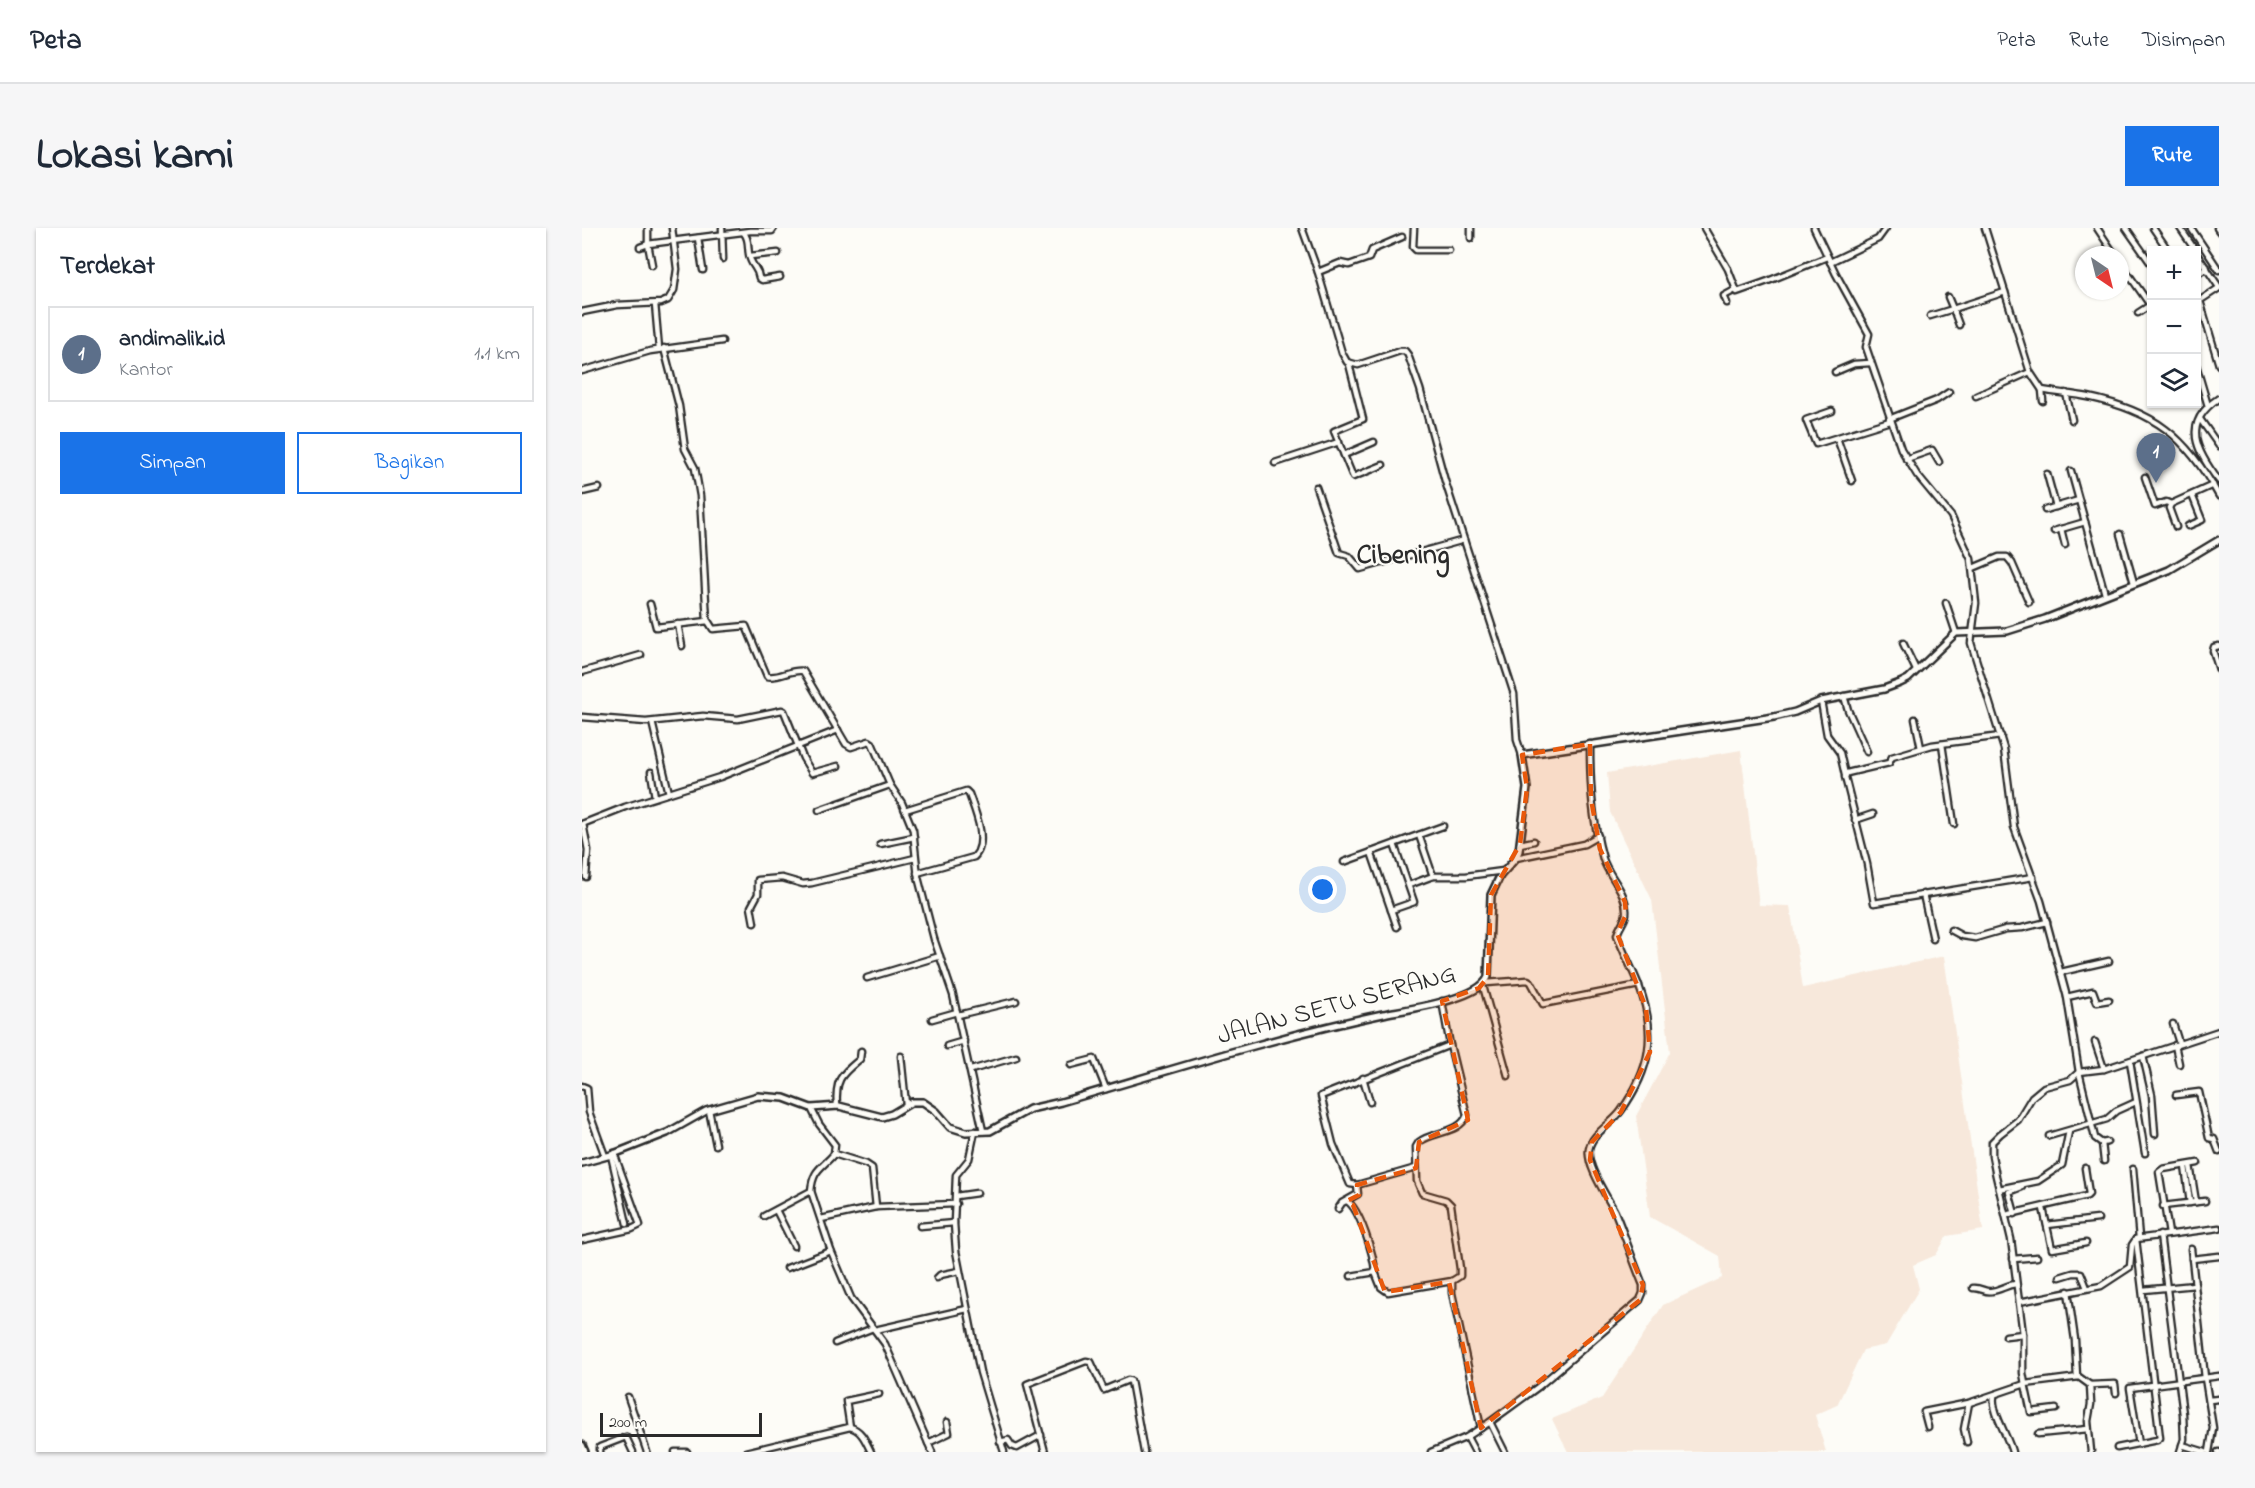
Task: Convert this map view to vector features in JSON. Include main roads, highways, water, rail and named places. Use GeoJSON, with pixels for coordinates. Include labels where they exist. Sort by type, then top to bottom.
{"type":"FeatureCollection","features":[{"type":"Feature","properties":{"kind":"place","name":"andimalik.id"},"geometry":{"type":"Point","coordinates":[2156,483]}},
{"type":"Feature","properties":{"kind":"district","name":"Cibening"},"geometry":{"type":"Point","coordinates":[1403,556]}}]}
